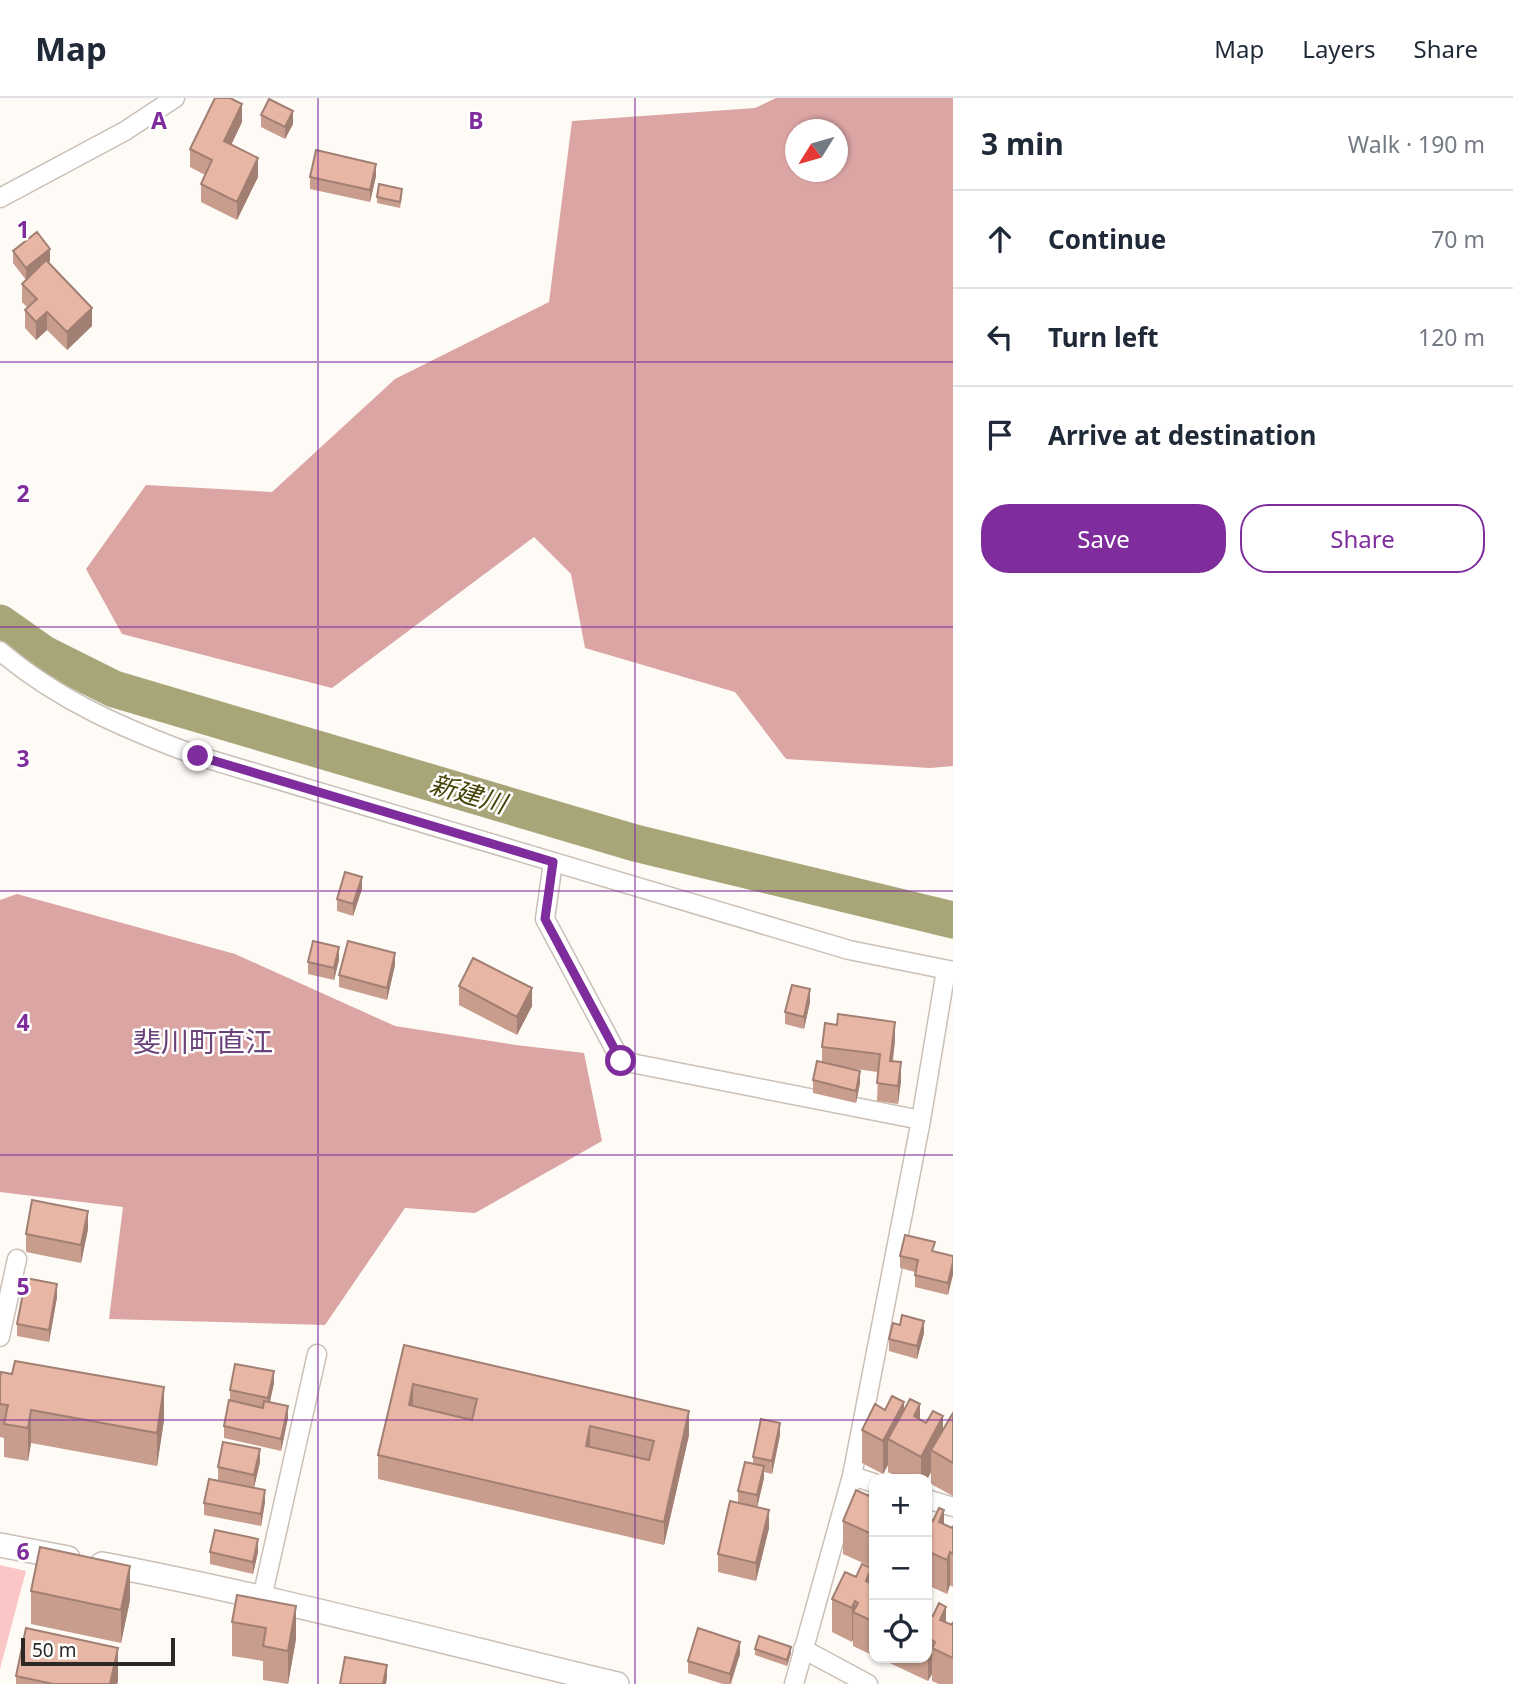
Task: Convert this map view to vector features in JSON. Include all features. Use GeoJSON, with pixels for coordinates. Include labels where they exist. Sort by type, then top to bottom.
{"type":"FeatureCollection","features":[{"type":"Feature","properties":{"kind":"street"},"geometry":{"type":"LineString","coordinates":[[0,198],[125,131],[175,98]]}},
{"type":"Feature","properties":{"kind":"street"},"geometry":{"type":"LineString","coordinates":[[0,651],[18,667],[75,704],[133,732],[198,756],[849,950],[949,970],[852,1476],[794,1684]]}},
{"type":"Feature","properties":{"kind":"street"},"geometry":{"type":"LineString","coordinates":[[553,862],[545,919],[621,1061],[921,1120]]}},
{"type":"Feature","properties":{"kind":"street"},"geometry":{"type":"LineString","coordinates":[[0,1337],[18,1259]]}},
{"type":"Feature","properties":{"kind":"street"},"geometry":{"type":"LineString","coordinates":[[262,1598],[317,1354]]}},
{"type":"Feature","properties":{"kind":"street"},"geometry":{"type":"LineString","coordinates":[[852,1476],[869,1481]]}},
{"type":"Feature","properties":{"kind":"street"},"geometry":{"type":"LineString","coordinates":[[932,1501],[953,1507]]}},
{"type":"Feature","properties":{"kind":"street"},"geometry":{"type":"LineString","coordinates":[[0,1545],[177,1579],[384,1625],[617,1684]]}},
{"type":"Feature","properties":{"kind":"street"},"geometry":{"type":"LineString","coordinates":[[803,1649],[868,1684]]}},
{"type":"Feature","properties":{"kind":"shaded area"},"geometry":{"type":"Polygon","coordinates":[[[776,98],[953,98],[953,766],[930,768],[786,759],[735,692],[585,648],[571,574],[534,537],[332,688],[122,634],[86,569],[146,485],[272,492],[395,379],[549,302],[572,121],[755,108],[776,98]]]}},
{"type":"Feature","properties":{"kind":"shaded area"},"geometry":{"type":"Polygon","coordinates":[[[17,894],[235,954],[395,1026],[584,1053],[602,1141],[475,1213],[405,1208],[325,1325],[109,1319],[123,1207],[0,1192],[0,900],[17,894]]]}},
{"type":"Feature","properties":{"kind":"shaded area"},"geometry":{"type":"Polygon","coordinates":[[[0,1565],[26,1571],[0,1669],[0,1565]]]}},
{"type":"Feature","properties":{"kind":"building"},"geometry":{"type":"Polygon","coordinates":[[[215,98],[230,98],[242,104],[224,141],[258,158],[237,202],[201,184],[212,160],[190,149],[215,98]]]}},
{"type":"Feature","properties":{"kind":"building"},"geometry":{"type":"Polygon","coordinates":[[[269,99],[293,111],[285,127],[261,115],[269,99]]]}},
{"type":"Feature","properties":{"kind":"building"},"geometry":{"type":"Polygon","coordinates":[[[316,150],[376,164],[370,190],[310,177],[316,150]]]}},
{"type":"Feature","properties":{"kind":"building"},"geometry":{"type":"Polygon","coordinates":[[[379,184],[402,189],[400,202],[377,197],[379,184]]]}},
{"type":"Feature","properties":{"kind":"building"},"geometry":{"type":"Polygon","coordinates":[[[37,232],[50,249],[26,268],[13,251],[37,232]]]}},
{"type":"Feature","properties":{"kind":"building"},"geometry":{"type":"Polygon","coordinates":[[[46,260],[92,308],[67,332],[47,312],[36,322],[25,310],[37,299],[22,284],[46,260]]]}},
{"type":"Feature","properties":{"kind":"building"},"geometry":{"type":"Polygon","coordinates":[[[345,872],[362,877],[353,904],[337,899],[345,872]]]}},
{"type":"Feature","properties":{"kind":"building"},"geometry":{"type":"Polygon","coordinates":[[[313,941],[339,947],[334,968],[308,962],[313,941]]]}},
{"type":"Feature","properties":{"kind":"building"},"geometry":{"type":"Polygon","coordinates":[[[348,941],[395,953],[387,988],[339,975],[348,941]]]}},
{"type":"Feature","properties":{"kind":"building"},"geometry":{"type":"Polygon","coordinates":[[[473,958],[532,988],[517,1017],[459,986],[473,958]]]}},
{"type":"Feature","properties":{"kind":"building"},"geometry":{"type":"Polygon","coordinates":[[[792,985],[810,989],[804,1017],[785,1012],[792,985]]]}},
{"type":"Feature","properties":{"kind":"building"},"geometry":{"type":"Polygon","coordinates":[[[838,1014],[895,1022],[890,1061],[901,1062],[898,1086],[877,1083],[880,1054],[822,1047],[825,1023],[837,1025],[838,1014]]]}},
{"type":"Feature","properties":{"kind":"building"},"geometry":{"type":"Polygon","coordinates":[[[817,1061],[860,1071],[856,1091],[813,1080],[817,1061]]]}},
{"type":"Feature","properties":{"kind":"building"},"geometry":{"type":"Polygon","coordinates":[[[32,1200],[88,1211],[81,1245],[26,1234],[32,1200]]]}},
{"type":"Feature","properties":{"kind":"building"},"geometry":{"type":"Polygon","coordinates":[[[905,1235],[935,1242],[932,1251],[953,1256],[948,1283],[915,1275],[918,1260],[900,1256],[905,1235]]]}},
{"type":"Feature","properties":{"kind":"building"},"geometry":{"type":"Polygon","coordinates":[[[26,1278],[57,1284],[49,1330],[17,1324],[26,1278]]]}},
{"type":"Feature","properties":{"kind":"building"},"geometry":{"type":"Polygon","coordinates":[[[902,1315],[924,1321],[917,1346],[889,1339],[893,1323],[900,1325],[902,1315]]]}},
{"type":"Feature","properties":{"kind":"building"},"geometry":{"type":"Polygon","coordinates":[[[404,1345],[689,1411],[664,1522],[378,1455],[404,1345]],[[413,1384],[409,1405],[472,1420],[477,1399],[413,1384]],[[590,1426],[586,1446],[649,1460],[654,1441],[590,1426]]]}},
{"type":"Feature","properties":{"kind":"building"},"geometry":{"type":"Polygon","coordinates":[[[15,1361],[164,1387],[157,1433],[31,1410],[28,1428],[4,1424],[8,1405],[0,1404],[0,1377],[1,1372],[12,1374],[15,1361]]]}},
{"type":"Feature","properties":{"kind":"building"},"geometry":{"type":"Polygon","coordinates":[[[235,1364],[274,1371],[268,1398],[230,1390],[235,1364]]]}},
{"type":"Feature","properties":{"kind":"building"},"geometry":{"type":"Polygon","coordinates":[[[892,1396],[904,1402],[883,1441],[862,1430],[875,1404],[885,1410],[892,1396]]]}},
{"type":"Feature","properties":{"kind":"building"},"geometry":{"type":"Polygon","coordinates":[[[910,1399],[920,1404],[914,1416],[926,1423],[933,1411],[943,1416],[921,1457],[888,1439],[910,1399]]]}},
{"type":"Feature","properties":{"kind":"building"},"geometry":{"type":"Polygon","coordinates":[[[229,1400],[263,1408],[264,1401],[288,1406],[281,1439],[224,1426],[229,1400]]]}},
{"type":"Feature","properties":{"kind":"building"},"geometry":{"type":"Polygon","coordinates":[[[953,1413],[953,1463],[931,1450],[953,1413]]]}},
{"type":"Feature","properties":{"kind":"building"},"geometry":{"type":"Polygon","coordinates":[[[761,1419],[780,1423],[772,1461],[753,1457],[761,1419]]]}},
{"type":"Feature","properties":{"kind":"building"},"geometry":{"type":"Polygon","coordinates":[[[223,1442],[260,1449],[254,1475],[218,1467],[223,1442]]]}},
{"type":"Feature","properties":{"kind":"building"},"geometry":{"type":"Polygon","coordinates":[[[745,1462],[764,1466],[757,1495],[738,1491],[745,1462]]]}},
{"type":"Feature","properties":{"kind":"building"},"geometry":{"type":"Polygon","coordinates":[[[209,1479],[265,1490],[261,1514],[204,1503],[209,1479]]]}},
{"type":"Feature","properties":{"kind":"building"},"geometry":{"type":"Polygon","coordinates":[[[856,1490],[869,1496],[869,1533],[843,1521],[856,1490]]]}},
{"type":"Feature","properties":{"kind":"building"},"geometry":{"type":"Polygon","coordinates":[[[730,1501],[769,1510],[756,1563],[718,1554],[730,1501]]]}},
{"type":"Feature","properties":{"kind":"building"},"geometry":{"type":"Polygon","coordinates":[[[939,1508],[944,1510],[939,1522],[952,1528],[953,1526],[953,1554],[950,1552],[947,1560],[932,1553],[933,1521],[939,1508]]]}},
{"type":"Feature","properties":{"kind":"building"},"geometry":{"type":"Polygon","coordinates":[[[215,1530],[258,1539],[253,1562],[210,1552],[215,1530]]]}},
{"type":"Feature","properties":{"kind":"building"},"geometry":{"type":"Polygon","coordinates":[[[40,1547],[130,1566],[121,1610],[31,1591],[40,1547]]]}},
{"type":"Feature","properties":{"kind":"building"},"geometry":{"type":"Polygon","coordinates":[[[862,1564],[869,1567],[866,1581],[869,1582],[869,1620],[853,1612],[858,1603],[855,1601],[852,1608],[832,1599],[845,1572],[856,1577],[862,1564]]]}},
{"type":"Feature","properties":{"kind":"building"},"geometry":{"type":"Polygon","coordinates":[[[237,1595],[296,1606],[288,1651],[263,1646],[266,1628],[232,1622],[237,1595]]]}},
{"type":"Feature","properties":{"kind":"building"},"geometry":{"type":"Polygon","coordinates":[[[939,1603],[946,1607],[940,1620],[952,1625],[953,1622],[953,1658],[932,1648],[935,1642],[932,1640],[933,1616],[939,1603]]]}},
{"type":"Feature","properties":{"kind":"building"},"geometry":{"type":"Polygon","coordinates":[[[26,1628],[118,1648],[110,1684],[53,1684],[16,1676],[26,1628]]]}},
{"type":"Feature","properties":{"kind":"building"},"geometry":{"type":"Polygon","coordinates":[[[698,1628],[740,1642],[730,1674],[688,1661],[698,1628]]]}},
{"type":"Feature","properties":{"kind":"building"},"geometry":{"type":"Polygon","coordinates":[[[759,1636],[791,1647],[787,1660],[755,1649],[759,1636]]]}},
{"type":"Feature","properties":{"kind":"building"},"geometry":{"type":"Polygon","coordinates":[[[345,1657],[387,1665],[383,1684],[340,1684],[345,1657]]]}},
{"type":"Feature","properties":{"kind":"waterway","name":"新建川"},"geometry":{"type":"LineString","coordinates":[[0,623],[44,654],[114,689],[635,843],[953,920]]}},
{"type":"Feature","properties":{"kind":"district","name":"斐川町直江"},"geometry":{"type":"Point","coordinates":[203,1042]}},
{"type":"Feature","properties":{"kind":"route"},"geometry":{"type":"LineString","coordinates":[[198,756],[553,862],[545,919],[621,1061]]}}]}
